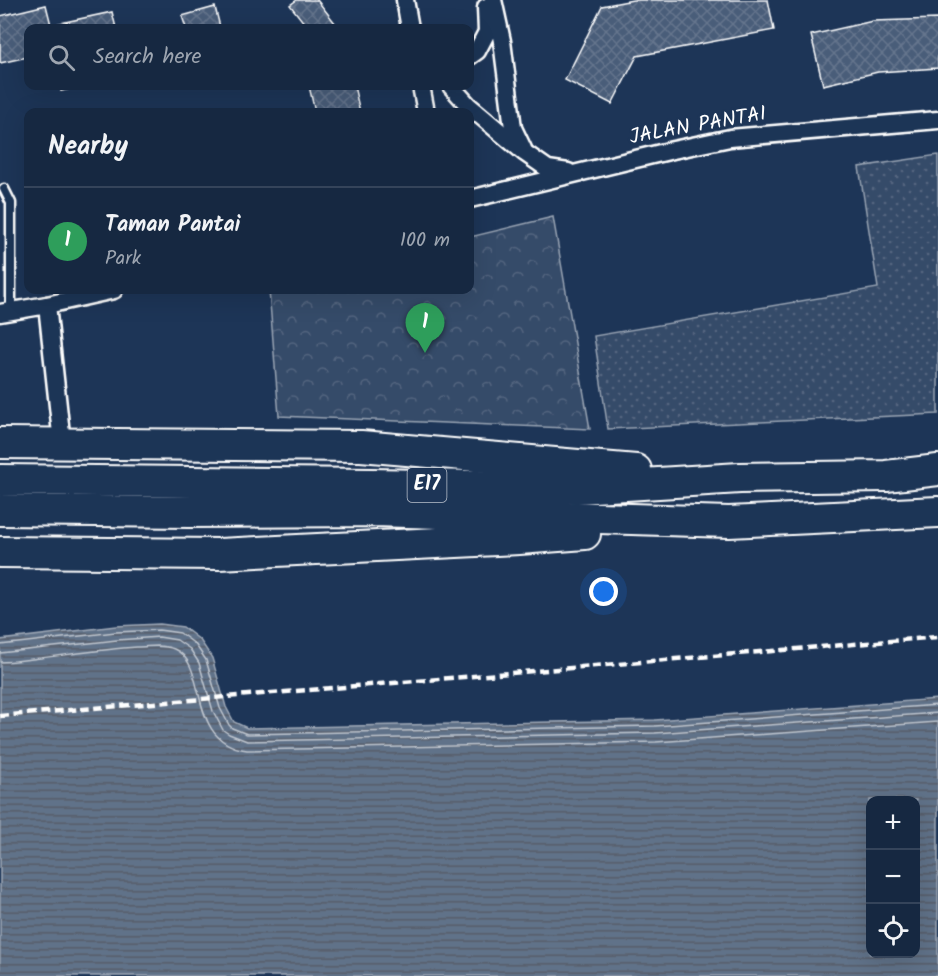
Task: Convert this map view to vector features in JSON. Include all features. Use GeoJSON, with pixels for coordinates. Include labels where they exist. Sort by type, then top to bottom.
{"type":"FeatureCollection","features":[{"type":"Feature","properties":{"kind":"highway"},"geometry":{"type":"LineString","coordinates":[[0,443],[361,446],[740,478]]}},
{"type":"Feature","properties":{"kind":"highway","name":"E17"},"geometry":{"type":"LineString","coordinates":[[0,480],[577,488],[740,478],[886,476],[938,470]]}},
{"type":"Feature","properties":{"kind":"highway","name":"E17"},"geometry":{"type":"LineString","coordinates":[[0,510],[375,511],[729,522],[938,512]]}},
{"type":"Feature","properties":{"kind":"highway"},"geometry":{"type":"LineString","coordinates":[[0,552],[219,554],[519,539],[729,522]]}},
{"type":"Feature","properties":{"kind":"street"},"geometry":{"type":"LineString","coordinates":[[474,53],[487,32],[486,0]]}},
{"type":"Feature","properties":{"kind":"street"},"geometry":{"type":"LineString","coordinates":[[493,0],[513,128],[525,153]]}},
{"type":"Feature","properties":{"kind":"street"},"geometry":{"type":"LineString","coordinates":[[422,90],[425,108]]}},
{"type":"Feature","properties":{"kind":"street"},"geometry":{"type":"LineString","coordinates":[[455,90],[471,108]]}},
{"type":"Feature","properties":{"kind":"street"},"geometry":{"type":"LineString","coordinates":[[474,110],[548,169],[578,173]]}},
{"type":"Feature","properties":{"kind":"street","name":"JALAN PANTAI"},"geometry":{"type":"LineString","coordinates":[[474,198],[730,138],[938,120]]}},
{"type":"Feature","properties":{"kind":"street"},"geometry":{"type":"LineString","coordinates":[[6,312],[96,294]]}},
{"type":"Feature","properties":{"kind":"street"},"geometry":{"type":"LineString","coordinates":[[46,305],[62,443]]}},
{"type":"Feature","properties":{"kind":"lane"},"geometry":{"type":"LineString","coordinates":[[4,189],[11,203],[6,312]]}},
{"type":"Feature","properties":{"kind":"green space"},"geometry":{"type":"Polygon","coordinates":[[[938,155],[938,414],[608,429],[594,336],[878,288],[859,167],[938,155]]]}},
{"type":"Feature","properties":{"kind":"green space"},"geometry":{"type":"Polygon","coordinates":[[[553,217],[590,429],[279,416],[269,294],[474,294],[474,236],[553,217]]]}},
{"type":"Feature","properties":{"kind":"water"},"geometry":{"type":"Polygon","coordinates":[[[160,624],[183,627],[200,640],[212,658],[226,707],[234,722],[247,728],[655,720],[938,699],[938,976],[0,976],[0,640],[116,626],[160,624]]]}},
{"type":"Feature","properties":{"kind":"building"},"geometry":{"type":"Polygon","coordinates":[[[297,0],[317,0],[336,24],[305,24],[290,5],[297,0]]]}},
{"type":"Feature","properties":{"kind":"building"},"geometry":{"type":"Polygon","coordinates":[[[633,0],[768,0],[774,30],[637,56],[612,104],[565,80],[602,6],[633,0]]]}},
{"type":"Feature","properties":{"kind":"building"},"geometry":{"type":"Polygon","coordinates":[[[46,5],[51,24],[24,24],[24,58],[0,63],[0,16],[46,5]]]}},
{"type":"Feature","properties":{"kind":"building"},"geometry":{"type":"Polygon","coordinates":[[[215,7],[219,24],[185,24],[182,16],[215,7]]]}},
{"type":"Feature","properties":{"kind":"building"},"geometry":{"type":"Polygon","coordinates":[[[112,12],[115,24],[56,24],[112,12]]]}},
{"type":"Feature","properties":{"kind":"building"},"geometry":{"type":"Polygon","coordinates":[[[938,19],[938,68],[878,72],[823,85],[811,35],[873,21],[938,19]]]}},
{"type":"Feature","properties":{"kind":"building"},"geometry":{"type":"Polygon","coordinates":[[[310,90],[355,90],[359,108],[314,108],[310,90]]]}},
{"type":"Feature","properties":{"kind":"railway"},"geometry":{"type":"LineString","coordinates":[[0,716],[938,637]]}},
{"type":"Feature","properties":{"kind":"place","name":"Taman Pantai"},"geometry":{"type":"Point","coordinates":[425,353]}}]}
